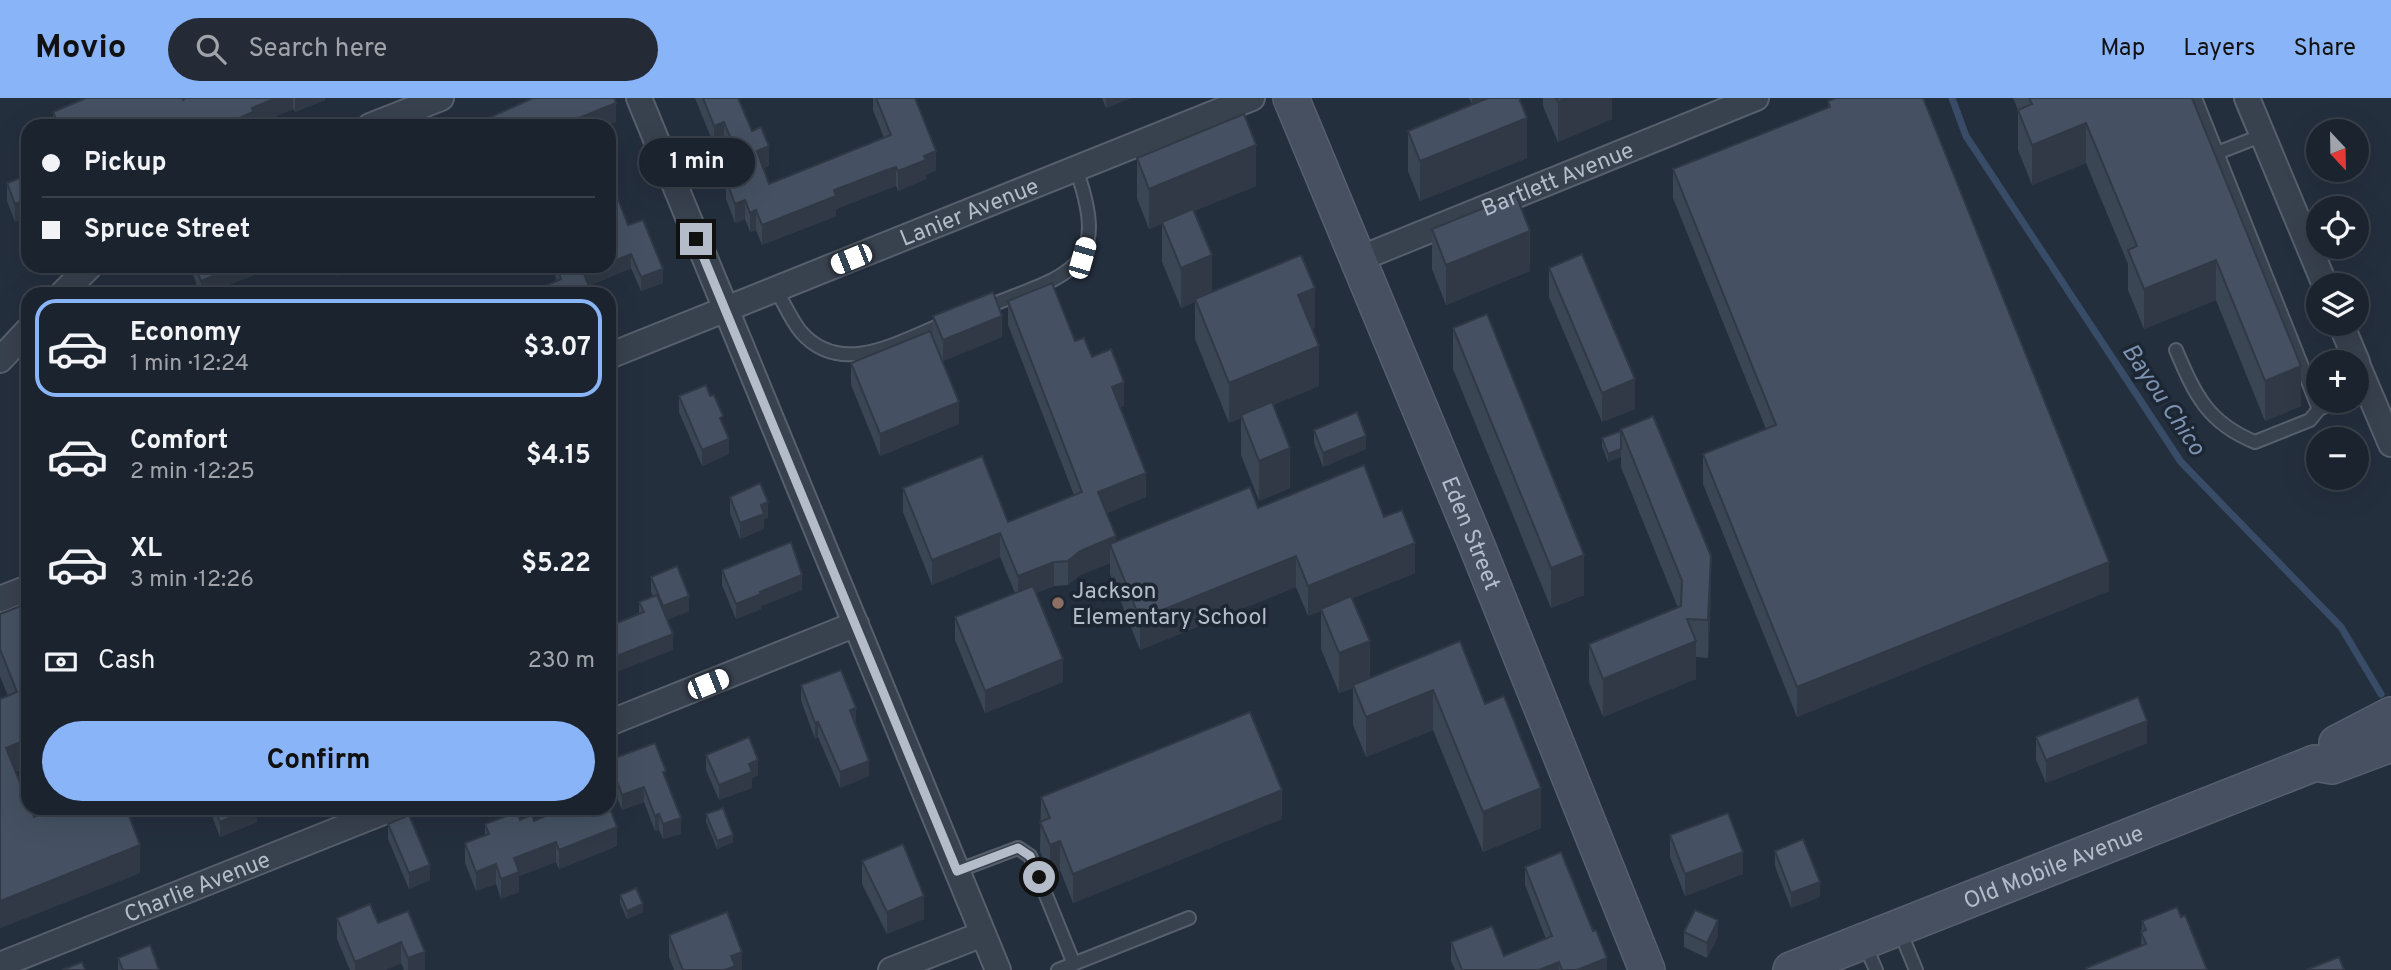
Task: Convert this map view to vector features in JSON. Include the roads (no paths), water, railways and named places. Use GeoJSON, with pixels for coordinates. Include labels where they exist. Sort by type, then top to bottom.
{"type":"FeatureCollection","features":[{"type":"Feature","properties":{"kind":"street"},"geometry":{"type":"LineString","coordinates":[[388,119],[441,98]]}},
{"type":"Feature","properties":{"kind":"street"},"geometry":{"type":"LineString","coordinates":[[639,98],[724,310],[998,970]]}},
{"type":"Feature","properties":{"kind":"street","name":"Lanier Avenue"},"geometry":{"type":"LineString","coordinates":[[616,353],[1252,98]]}},
{"type":"Feature","properties":{"kind":"street","name":"Eden Street"},"geometry":{"type":"LineString","coordinates":[[1291,98],[1359,259],[1647,970]]}},
{"type":"Feature","properties":{"kind":"street","name":"Bartlett Avenue"},"geometry":{"type":"LineString","coordinates":[[1359,259],[1756,98]]}},
{"type":"Feature","properties":{"kind":"street"},"geometry":{"type":"LineString","coordinates":[[2247,98],[2320,273]]}},
{"type":"Feature","properties":{"kind":"street"},"geometry":{"type":"LineString","coordinates":[[69,287],[83,273]]}},
{"type":"Feature","properties":{"kind":"street"},"geometry":{"type":"LineString","coordinates":[[0,360],[21,338]]}},
{"type":"Feature","properties":{"kind":"street"},"geometry":{"type":"LineString","coordinates":[[2369,403],[2391,444]]}},
{"type":"Feature","properties":{"kind":"street"},"geometry":{"type":"LineString","coordinates":[[0,599],[21,591]]}},
{"type":"Feature","properties":{"kind":"street"},"geometry":{"type":"LineString","coordinates":[[616,720],[856,624]]}},
{"type":"Feature","properties":{"kind":"street","name":"Old Mobile Avenue"},"geometry":{"type":"LineString","coordinates":[[2315,763],[2322,750],[2391,715]]}},
{"type":"Feature","properties":{"kind":"street","name":"Old Mobile Avenue"},"geometry":{"type":"LineString","coordinates":[[1791,970],[1870,956],[1899,927],[2315,763],[2332,766],[2391,744]]}},
{"type":"Feature","properties":{"kind":"street","name":"Charlie Avenue"},"geometry":{"type":"LineString","coordinates":[[0,965],[375,815]]}},
{"type":"Feature","properties":{"kind":"street"},"geometry":{"type":"LineString","coordinates":[[891,970],[983,934]]}},
{"type":"Feature","properties":{"kind":"lane"},"geometry":{"type":"LineString","coordinates":[[2195,98],[2306,376]]}},
{"type":"Feature","properties":{"kind":"lane"},"geometry":{"type":"LineString","coordinates":[[2217,153],[2263,135]]}},
{"type":"Feature","properties":{"kind":"lane"},"geometry":{"type":"LineString","coordinates":[[776,289],[801,332],[821,348],[847,356],[862,356],[1060,277],[1082,258],[1091,227],[1089,204],[1076,169]]}},
{"type":"Feature","properties":{"kind":"lane"},"geometry":{"type":"LineString","coordinates":[[2176,350],[2194,393],[2229,431],[2255,442],[2310,420],[2316,413]]}},
{"type":"Feature","properties":{"kind":"lane"},"geometry":{"type":"LineString","coordinates":[[957,871],[1018,848],[1030,856],[1074,964]]}},
{"type":"Feature","properties":{"kind":"lane"},"geometry":{"type":"LineString","coordinates":[[1058,970],[1189,918]]}},
{"type":"Feature","properties":{"kind":"lane"},"geometry":{"type":"LineString","coordinates":[[1899,927],[1916,970]]}},
{"type":"Feature","properties":{"kind":"waterway","name":"Bayou Chico"},"geometry":{"type":"LineString","coordinates":[[1952,98],[1966,136],[2181,462],[2341,627],[2381,694]]}},
{"type":"Feature","properties":{"kind":"place","name":"Jackson Elementary School"},"geometry":{"type":"Point","coordinates":[1058,603]}}]}
